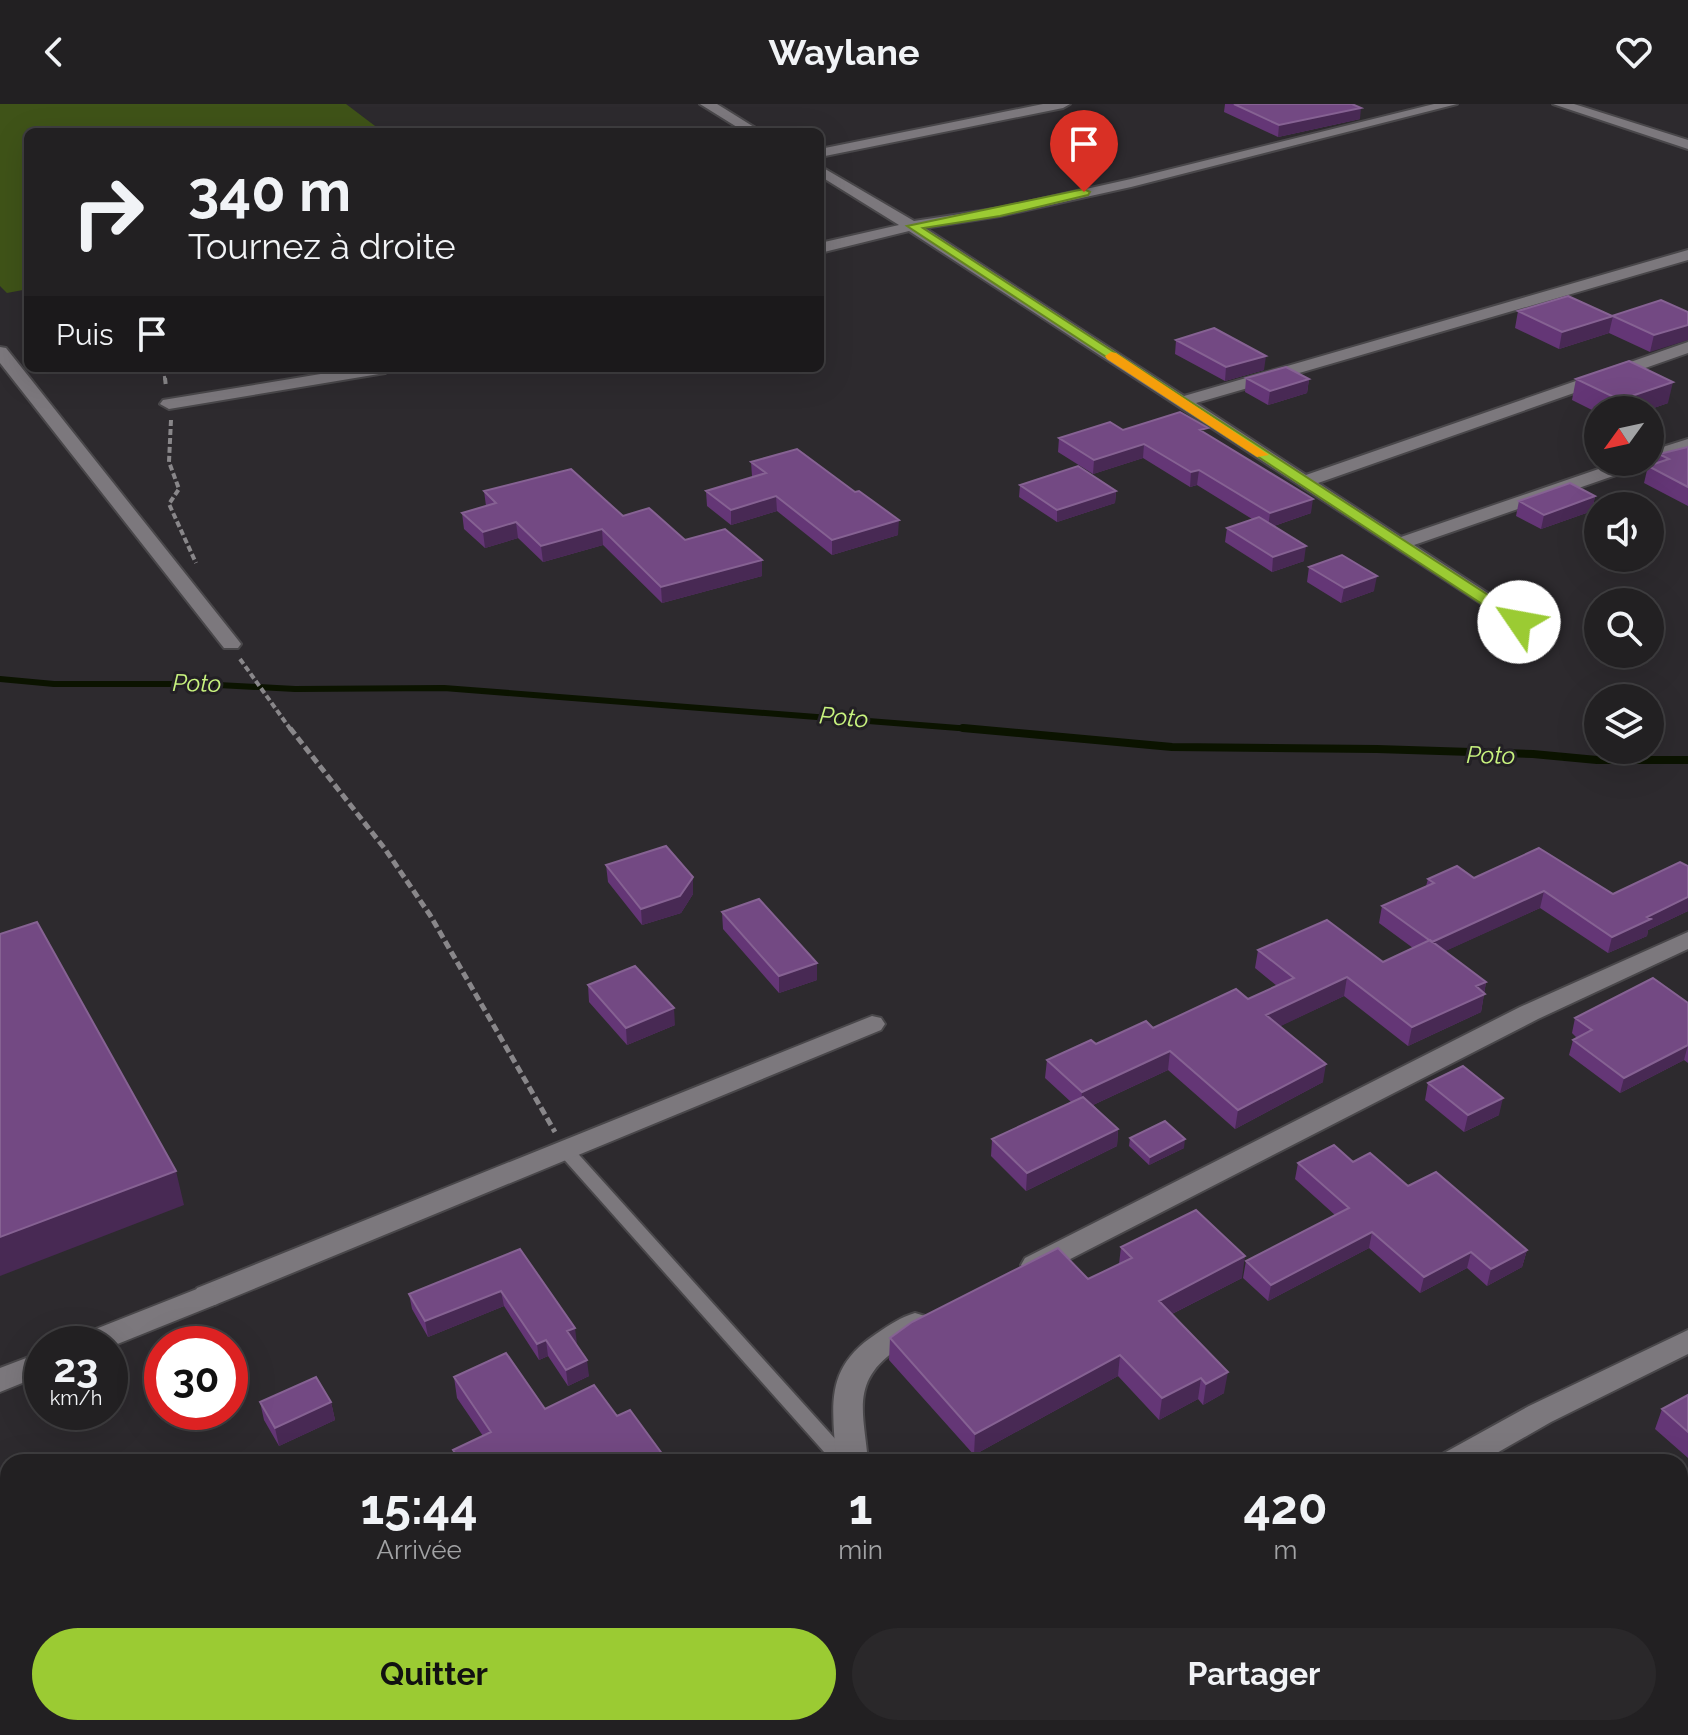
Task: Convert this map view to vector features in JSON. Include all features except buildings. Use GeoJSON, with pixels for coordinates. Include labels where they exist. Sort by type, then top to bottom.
{"type":"FeatureCollection","features":[{"type":"Feature","properties":{"kind":"street"},"geometry":{"type":"LineString","coordinates":[[707,104],[748,128]]}},
{"type":"Feature","properties":{"kind":"street"},"geometry":{"type":"LineString","coordinates":[[824,152],[1063,104]]}},
{"type":"Feature","properties":{"kind":"street"},"geometry":{"type":"LineString","coordinates":[[1388,118],[1402,104]]}},
{"type":"Feature","properties":{"kind":"street"},"geometry":{"type":"LineString","coordinates":[[824,247],[912,226],[1000,212],[1131,183],[1450,104]]}},
{"type":"Feature","properties":{"kind":"street"},"geometry":{"type":"LineString","coordinates":[[1560,104],[1685,141]]}},
{"type":"Feature","properties":{"kind":"street"},"geometry":{"type":"LineString","coordinates":[[824,172],[912,226],[1519,622]]}},
{"type":"Feature","properties":{"kind":"street"},"geometry":{"type":"LineString","coordinates":[[1182,402],[1688,255]]}},
{"type":"Feature","properties":{"kind":"street"},"geometry":{"type":"LineString","coordinates":[[1304,482],[1688,347]]}},
{"type":"Feature","properties":{"kind":"street"},"geometry":{"type":"LineString","coordinates":[[0,352],[231,644]]}},
{"type":"Feature","properties":{"kind":"street"},"geometry":{"type":"LineString","coordinates":[[169,404],[237,389],[364,372]]}},
{"type":"Feature","properties":{"kind":"street"},"geometry":{"type":"LineString","coordinates":[[1664,452],[1688,444]]}},
{"type":"Feature","properties":{"kind":"street"},"geometry":{"type":"LineString","coordinates":[[1399,544],[1596,476]]}},
{"type":"Feature","properties":{"kind":"street"},"geometry":{"type":"LineString","coordinates":[[1017,1274],[1529,1013],[1688,940]]}},
{"type":"Feature","properties":{"kind":"street"},"geometry":{"type":"LineString","coordinates":[[128,1328],[872,1024]]}},
{"type":"Feature","properties":{"kind":"street"},"geometry":{"type":"LineString","coordinates":[[849,1454],[852,1376],[877,1348],[945,1309]]}},
{"type":"Feature","properties":{"kind":"street"},"geometry":{"type":"LineString","coordinates":[[1469,1454],[1540,1414],[1688,1341]]}},
{"type":"Feature","properties":{"kind":"street"},"geometry":{"type":"LineString","coordinates":[[0,1380],[24,1370]]}},
{"type":"Feature","properties":{"kind":"lane"},"geometry":{"type":"LineString","coordinates":[[566,1151],[842,1454]]}},
{"type":"Feature","properties":{"kind":"path"},"geometry":{"type":"LineString","coordinates":[[164,372],[172,443],[169,462],[179,489],[169,504],[197,565]]}},
{"type":"Feature","properties":{"kind":"path"},"geometry":{"type":"LineString","coordinates":[[231,644],[279,716],[321,767],[429,914],[566,1151]]}},
{"type":"Feature","properties":{"kind":"green space"},"geometry":{"type":"Polygon","coordinates":[[[0,104],[346,104],[378,128],[24,128],[24,290],[7,293],[0,286],[0,104]]]}},
{"type":"Feature","properties":{"kind":"waterway","name":"Poto"},"geometry":{"type":"LineString","coordinates":[[0,679],[54,684],[199,684],[295,689],[444,688],[984,730]]}},
{"type":"Feature","properties":{"kind":"waterway","name":"Poto"},"geometry":{"type":"LineString","coordinates":[[963,728],[1172,747],[1377,749],[1533,754],[1597,760],[1688,760]]}},
{"type":"Feature","properties":{"kind":"slow traffic"},"geometry":{"type":"LineString","coordinates":[[1111,356],[1262,455]]}},
{"type":"Feature","properties":{"kind":"route"},"geometry":{"type":"LineString","coordinates":[[1084,192],[1000,212],[912,226],[1519,622]]}}]}
